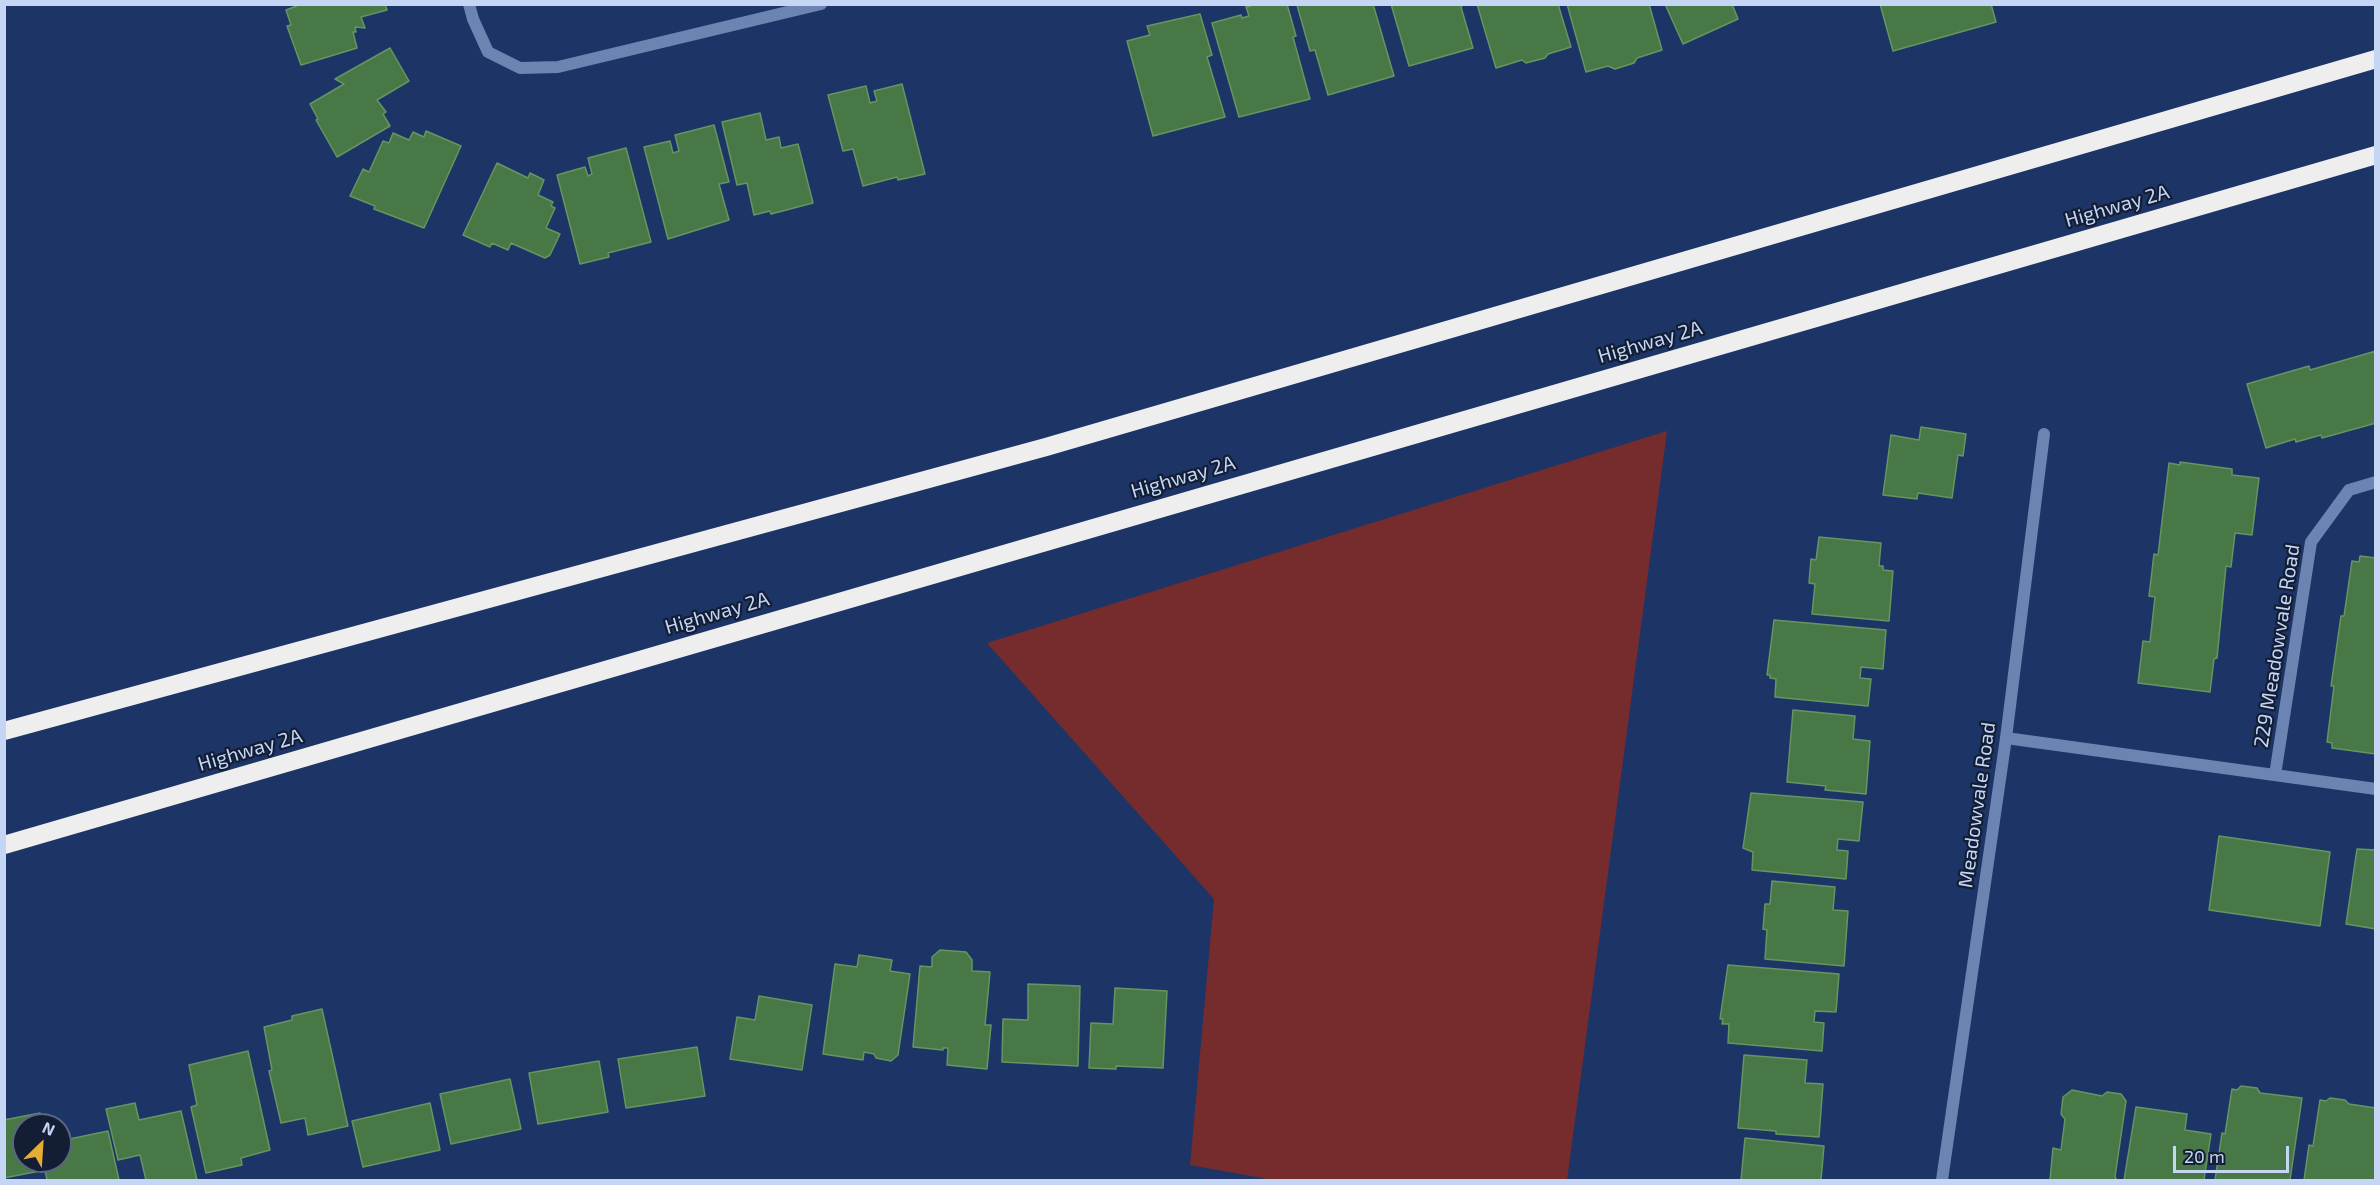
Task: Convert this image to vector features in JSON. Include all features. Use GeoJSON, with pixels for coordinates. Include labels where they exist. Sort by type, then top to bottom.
{"type":"FeatureCollection","features":[{"type":"Feature","properties":{"kind":"highway"},"geometry":{"type":"LineString","coordinates":[[4,731],[1046,447],[2376,59]]}},
{"type":"Feature","properties":{"kind":"highway","name":"Highway 2A"},"geometry":{"type":"LineString","coordinates":[[4,845],[2376,155]]}},
{"type":"Feature","properties":{"kind":"street"},"geometry":{"type":"LineString","coordinates":[[469,4],[472,19],[488,52],[520,68],[529,68],[558,67],[820,4]]}},
{"type":"Feature","properties":{"kind":"street","name":"Meadowvale Road"},"geometry":{"type":"LineString","coordinates":[[1942,1180],[2006,738],[2044,434]]}},
{"type":"Feature","properties":{"kind":"street","name":"229 Meadowvale Road"},"geometry":{"type":"LineString","coordinates":[[2275,775],[2311,542],[2349,490],[2376,482]]}},
{"type":"Feature","properties":{"kind":"street","name":"229 Meadowvale Road"},"geometry":{"type":"LineString","coordinates":[[2006,738],[2376,789]]}},
{"type":"Feature","properties":{"kind":"shaded area"},"geometry":{"type":"Polygon","coordinates":[[[1667,431],[1567,1180],[1273,1180],[1190,1165],[1214,899],[987,643],[1667,431]]]}},
{"type":"Feature","properties":{"kind":"building"},"geometry":{"type":"Polygon","coordinates":[[[302,4],[385,4],[387,10],[361,17],[365,28],[355,27],[356,32],[353,32],[357,48],[301,65],[287,26],[291,25],[286,10],[302,4]]]}},
{"type":"Feature","properties":{"kind":"building"},"geometry":{"type":"Polygon","coordinates":[[[1257,4],[1287,4],[1296,36],[1293,37],[1310,99],[1239,117],[1212,23],[1241,15],[1242,18],[1249,16],[1246,7],[1257,4]]]}},
{"type":"Feature","properties":{"kind":"building"},"geometry":{"type":"Polygon","coordinates":[[[1373,4],[1394,76],[1328,95],[1315,50],[1310,51],[1297,5],[1373,4]]]}},
{"type":"Feature","properties":{"kind":"building"},"geometry":{"type":"Polygon","coordinates":[[[1391,4],[1464,4],[1461,7],[1473,48],[1409,66],[1391,4]]]}},
{"type":"Feature","properties":{"kind":"building"},"geometry":{"type":"Polygon","coordinates":[[[1477,4],[1558,4],[1571,47],[1548,54],[1545,58],[1526,63],[1522,60],[1496,68],[1477,4]]]}},
{"type":"Feature","properties":{"kind":"building"},"geometry":{"type":"Polygon","coordinates":[[[1567,4],[1649,4],[1662,50],[1637,58],[1634,63],[1615,69],[1608,66],[1586,72],[1567,4]]]}},
{"type":"Feature","properties":{"kind":"building"},"geometry":{"type":"Polygon","coordinates":[[[1665,4],[1732,4],[1738,19],[1683,44],[1665,4]]]}},
{"type":"Feature","properties":{"kind":"building"},"geometry":{"type":"Polygon","coordinates":[[[1880,4],[1991,4],[1996,22],[1893,51],[1880,4]]]}},
{"type":"Feature","properties":{"kind":"building"},"geometry":{"type":"Polygon","coordinates":[[[1200,14],[1212,55],[1207,57],[1225,117],[1153,136],[1127,41],[1150,35],[1147,26],[1200,14]]]}},
{"type":"Feature","properties":{"kind":"building"},"geometry":{"type":"Polygon","coordinates":[[[390,48],[409,81],[377,100],[386,112],[383,114],[390,126],[337,157],[316,120],[318,119],[310,104],[344,84],[335,79],[390,48]]]}},
{"type":"Feature","properties":{"kind":"building"},"geometry":{"type":"Polygon","coordinates":[[[902,84],[925,174],[898,180],[897,177],[863,186],[853,149],[843,151],[828,95],[866,86],[870,103],[877,101],[874,91],[902,84]]]}},
{"type":"Feature","properties":{"kind":"building"},"geometry":{"type":"Polygon","coordinates":[[[760,113],[766,140],[779,137],[781,148],[798,144],[813,203],[771,214],[770,211],[754,215],[747,183],[737,185],[722,122],[760,113]]]}},
{"type":"Feature","properties":{"kind":"building"},"geometry":{"type":"Polygon","coordinates":[[[714,125],[729,182],[719,184],[729,220],[668,239],[644,147],[670,141],[673,153],[679,151],[675,135],[714,125]]]}},
{"type":"Feature","properties":{"kind":"building"},"geometry":{"type":"Polygon","coordinates":[[[426,131],[461,146],[424,228],[374,209],[375,206],[350,196],[363,169],[369,172],[383,141],[389,143],[393,133],[409,140],[413,132],[424,137],[426,131]]]}},
{"type":"Feature","properties":{"kind":"building"},"geometry":{"type":"Polygon","coordinates":[[[626,148],[651,242],[608,253],[609,257],[580,264],[557,175],[585,167],[588,176],[592,174],[588,158],[626,148]]]}},
{"type":"Feature","properties":{"kind":"building"},"geometry":{"type":"Polygon","coordinates":[[[497,163],[528,178],[530,173],[544,180],[538,195],[553,202],[551,206],[555,208],[546,228],[560,234],[550,255],[545,258],[511,243],[508,250],[492,243],[490,247],[463,235],[497,163]]]}},
{"type":"Feature","properties":{"kind":"building"},"geometry":{"type":"Polygon","coordinates":[[[2376,351],[2376,423],[2322,438],[2321,435],[2296,442],[2295,439],[2266,448],[2247,384],[2309,366],[2310,370],[2376,351]]]}},
{"type":"Feature","properties":{"kind":"building"},"geometry":{"type":"Polygon","coordinates":[[[1921,427],[1966,434],[1963,456],[1958,455],[1952,498],[1918,493],[1917,499],[1883,495],[1891,435],[1919,440],[1921,427]]]}},
{"type":"Feature","properties":{"kind":"building"},"geometry":{"type":"Polygon","coordinates":[[[2180,462],[2232,469],[2232,475],[2259,478],[2252,535],[2235,533],[2231,567],[2226,566],[2217,658],[2214,659],[2210,692],[2138,683],[2143,641],[2150,642],[2155,597],[2149,596],[2154,554],[2158,555],[2169,463],[2180,465],[2180,462]]]}},
{"type":"Feature","properties":{"kind":"building"},"geometry":{"type":"Polygon","coordinates":[[[1819,537],[1881,543],[1879,566],[1883,566],[1883,570],[1893,571],[1889,621],[1812,614],[1815,584],[1809,583],[1811,559],[1816,560],[1819,537]]]}},
{"type":"Feature","properties":{"kind":"building"},"geometry":{"type":"Polygon","coordinates":[[[2360,556],[2376,558],[2376,754],[2332,748],[2332,743],[2327,742],[2334,686],[2331,686],[2341,616],[2344,616],[2352,561],[2359,562],[2360,556]]]}},
{"type":"Feature","properties":{"kind":"building"},"geometry":{"type":"Polygon","coordinates":[[[1774,620],[1886,630],[1883,669],[1861,667],[1860,678],[1871,679],[1868,706],[1775,697],[1776,679],[1767,675],[1774,620]]]}},
{"type":"Feature","properties":{"kind":"building"},"geometry":{"type":"Polygon","coordinates":[[[1793,710],[1855,716],[1853,739],[1870,741],[1866,794],[1825,790],[1826,786],[1787,782],[1793,710]]]}},
{"type":"Feature","properties":{"kind":"building"},"geometry":{"type":"Polygon","coordinates":[[[1751,793],[1863,802],[1859,841],[1838,839],[1837,850],[1848,851],[1846,879],[1752,870],[1753,852],[1743,848],[1751,793]]]}},
{"type":"Feature","properties":{"kind":"building"},"geometry":{"type":"Polygon","coordinates":[[[2219,836],[2330,852],[2320,926],[2209,910],[2219,836]]]}},
{"type":"Feature","properties":{"kind":"building"},"geometry":{"type":"Polygon","coordinates":[[[2357,849],[2376,850],[2376,929],[2346,924],[2357,849]]]}},
{"type":"Feature","properties":{"kind":"building"},"geometry":{"type":"Polygon","coordinates":[[[1772,881],[1835,887],[1833,910],[1848,911],[1844,966],[1765,959],[1767,930],[1763,929],[1765,904],[1770,904],[1772,881]]]}},
{"type":"Feature","properties":{"kind":"building"},"geometry":{"type":"Polygon","coordinates":[[[940,950],[966,952],[972,960],[972,971],[990,972],[985,1025],[991,1025],[987,1069],[947,1065],[948,1048],[943,1048],[943,1050],[913,1047],[920,966],[932,967],[932,957],[940,950]]]}},
{"type":"Feature","properties":{"kind":"building"},"geometry":{"type":"Polygon","coordinates":[[[859,955],[892,960],[890,971],[910,974],[898,1055],[891,1061],[876,1058],[874,1054],[864,1052],[863,1060],[823,1054],[835,964],[857,967],[859,955]]]}},
{"type":"Feature","properties":{"kind":"building"},"geometry":{"type":"Polygon","coordinates":[[[1728,965],[1839,974],[1836,1012],[1815,1011],[1814,1022],[1824,1023],[1822,1051],[1728,1043],[1729,1024],[1722,1024],[1723,1019],[1720,1019],[1728,965]]]}},
{"type":"Feature","properties":{"kind":"building"},"geometry":{"type":"Polygon","coordinates":[[[1028,984],[1080,986],[1078,1066],[1002,1062],[1003,1019],[1028,1020],[1028,984]]]}},
{"type":"Feature","properties":{"kind":"building"},"geometry":{"type":"Polygon","coordinates":[[[1115,988],[1167,991],[1163,1068],[1116,1066],[1116,1069],[1089,1068],[1091,1023],[1113,1024],[1115,988]]]}},
{"type":"Feature","properties":{"kind":"building"},"geometry":{"type":"Polygon","coordinates":[[[759,996],[812,1005],[802,1070],[730,1059],[737,1017],[755,1020],[759,996]]]}},
{"type":"Feature","properties":{"kind":"building"},"geometry":{"type":"Polygon","coordinates":[[[322,1009],[348,1126],[308,1135],[305,1118],[281,1123],[269,1071],[272,1070],[264,1027],[292,1020],[292,1016],[322,1009]]]}},
{"type":"Feature","properties":{"kind":"building"},"geometry":{"type":"Polygon","coordinates":[[[697,1047],[705,1096],[626,1108],[618,1059],[697,1047]]]}},
{"type":"Feature","properties":{"kind":"building"},"geometry":{"type":"Polygon","coordinates":[[[248,1051],[270,1150],[241,1158],[242,1165],[206,1173],[191,1107],[197,1105],[189,1065],[248,1051]]]}},
{"type":"Feature","properties":{"kind":"building"},"geometry":{"type":"Polygon","coordinates":[[[1744,1055],[1807,1060],[1805,1083],[1823,1084],[1819,1137],[1738,1128],[1744,1055]]]}},
{"type":"Feature","properties":{"kind":"building"},"geometry":{"type":"Polygon","coordinates":[[[599,1061],[608,1112],[538,1124],[529,1073],[599,1061]]]}},
{"type":"Feature","properties":{"kind":"building"},"geometry":{"type":"Polygon","coordinates":[[[510,1079],[521,1129],[451,1144],[440,1094],[510,1079]]]}},
{"type":"Feature","properties":{"kind":"building"},"geometry":{"type":"Polygon","coordinates":[[[2241,1086],[2257,1088],[2260,1093],[2302,1098],[2290,1180],[2215,1180],[2232,1089],[2237,1090],[2241,1086]]]}},
{"type":"Feature","properties":{"kind":"building"},"geometry":{"type":"Polygon","coordinates":[[[2072,1090],[2102,1096],[2107,1092],[2121,1094],[2126,1101],[2115,1177],[2117,1180],[2050,1180],[2053,1148],[2061,1150],[2065,1119],[2061,1114],[2063,1097],[2072,1090]]]}},
{"type":"Feature","properties":{"kind":"building"},"geometry":{"type":"Polygon","coordinates":[[[2330,1098],[2345,1100],[2349,1104],[2376,1108],[2376,1180],[2304,1180],[2309,1145],[2313,1146],[2320,1100],[2326,1101],[2330,1098]]]}},
{"type":"Feature","properties":{"kind":"building"},"geometry":{"type":"Polygon","coordinates":[[[135,1103],[139,1120],[181,1111],[197,1180],[146,1180],[140,1155],[118,1160],[106,1109],[135,1103]]]}},
{"type":"Feature","properties":{"kind":"building"},"geometry":{"type":"Polygon","coordinates":[[[430,1103],[440,1150],[363,1167],[352,1121],[430,1103]]]}},
{"type":"Feature","properties":{"kind":"building"},"geometry":{"type":"Polygon","coordinates":[[[2136,1107],[2187,1114],[2185,1130],[2211,1134],[2204,1180],[2124,1180],[2136,1107]]]}},
{"type":"Feature","properties":{"kind":"building"},"geometry":{"type":"Polygon","coordinates":[[[12,1118],[12,1173],[30,1173],[4,1178],[4,1120],[12,1118]]]}},
{"type":"Feature","properties":{"kind":"building"},"geometry":{"type":"Polygon","coordinates":[[[108,1131],[119,1180],[47,1180],[46,1173],[72,1173],[72,1138],[108,1131]]]}},
{"type":"Feature","properties":{"kind":"building"},"geometry":{"type":"Polygon","coordinates":[[[1745,1138],[1824,1146],[1821,1180],[1741,1180],[1745,1138]]]}}]}
